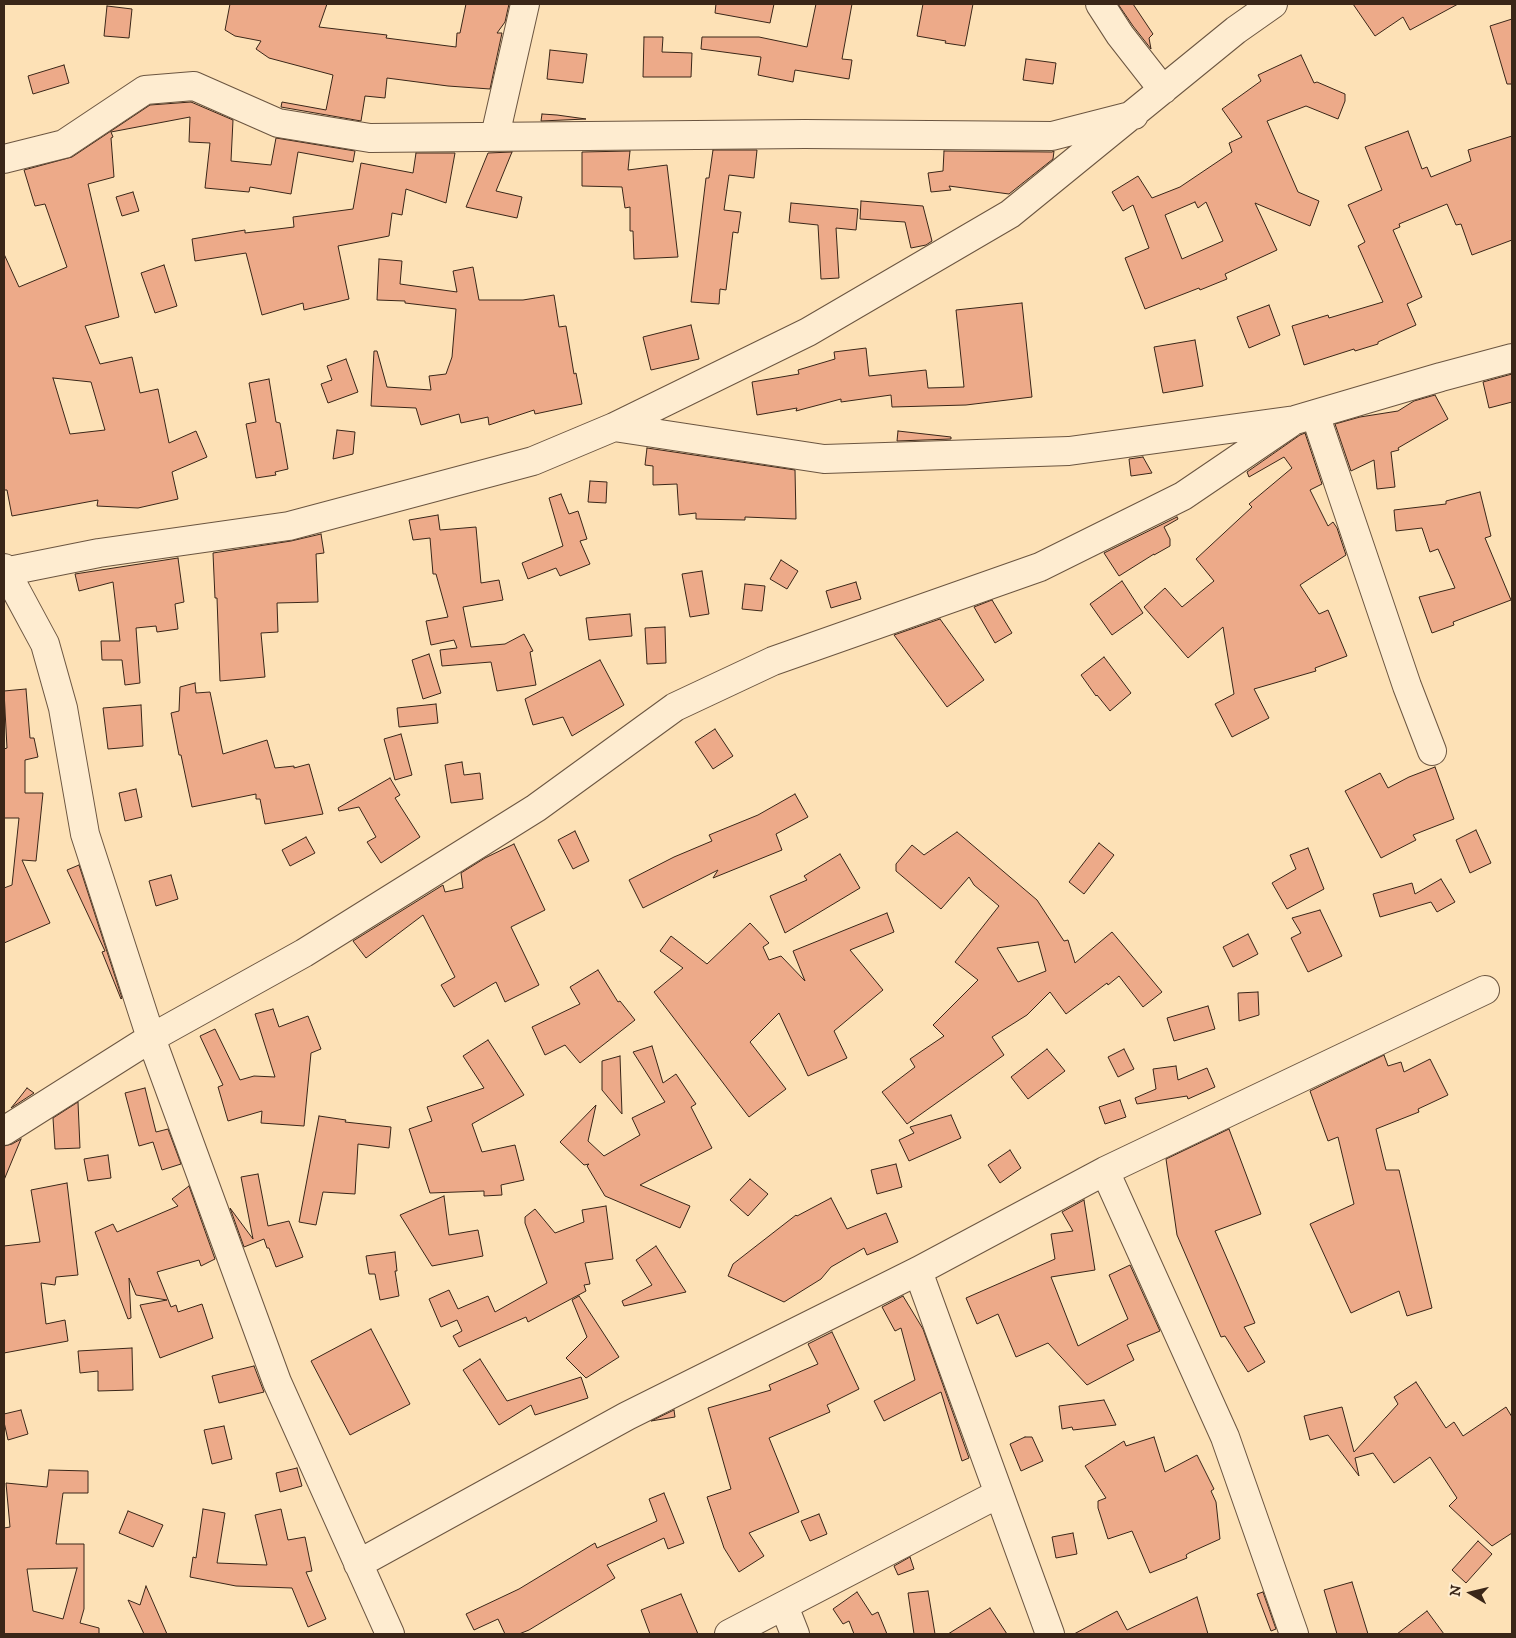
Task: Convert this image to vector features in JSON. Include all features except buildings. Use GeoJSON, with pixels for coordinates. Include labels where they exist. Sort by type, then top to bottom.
{"type":"FeatureCollection","features":[{"type":"Feature","properties":{"kind":"street"},"geometry":{"type":"LineString","coordinates":[[495,136],[525,4]]}},
{"type":"Feature","properties":{"kind":"street"},"geometry":{"type":"LineString","coordinates":[[1100,4],[1120,35],[1163,90]]}},
{"type":"Feature","properties":{"kind":"street"},"geometry":{"type":"LineString","coordinates":[[1236,30],[1244,4]]}},
{"type":"Feature","properties":{"kind":"street"},"geometry":{"type":"LineString","coordinates":[[390,1634],[277,1382],[151,1038],[85,834],[63,708],[45,644],[5,571],[99,553],[289,526],[533,462],[614,427],[808,332],[1010,214],[1134,115],[1236,30],[1273,4]]}},
{"type":"Feature","properties":{"kind":"street"},"geometry":{"type":"LineString","coordinates":[[4,159],[64,144],[145,90],[194,86],[278,123],[370,138],[805,134],[1052,136],[1134,115]]}},
{"type":"Feature","properties":{"kind":"street"},"geometry":{"type":"LineString","coordinates":[[614,427],[824,459],[1069,451],[1305,417],[1512,358]]}},
{"type":"Feature","properties":{"kind":"street"},"geometry":{"type":"LineString","coordinates":[[1305,417],[1432,751]]}},
{"type":"Feature","properties":{"kind":"street"},"geometry":{"type":"LineString","coordinates":[[4,1131],[151,1038],[304,953],[536,808],[675,707],[773,661],[1040,567],[1183,496],[1305,417]]}},
{"type":"Feature","properties":{"kind":"street"},"geometry":{"type":"LineString","coordinates":[[358,1564],[627,1416],[918,1271],[1105,1171],[1485,990]]}},
{"type":"Feature","properties":{"kind":"street"},"geometry":{"type":"LineString","coordinates":[[1105,1171],[1225,1437],[1294,1634]]}},
{"type":"Feature","properties":{"kind":"street"},"geometry":{"type":"LineString","coordinates":[[918,1271],[1050,1634]]}},
{"type":"Feature","properties":{"kind":"street"},"geometry":{"type":"LineString","coordinates":[[729,1634],[998,1494]]}},
{"type":"Feature","properties":{"kind":"street"},"geometry":{"type":"LineString","coordinates":[[784,1606],[795,1634]]}}]}
